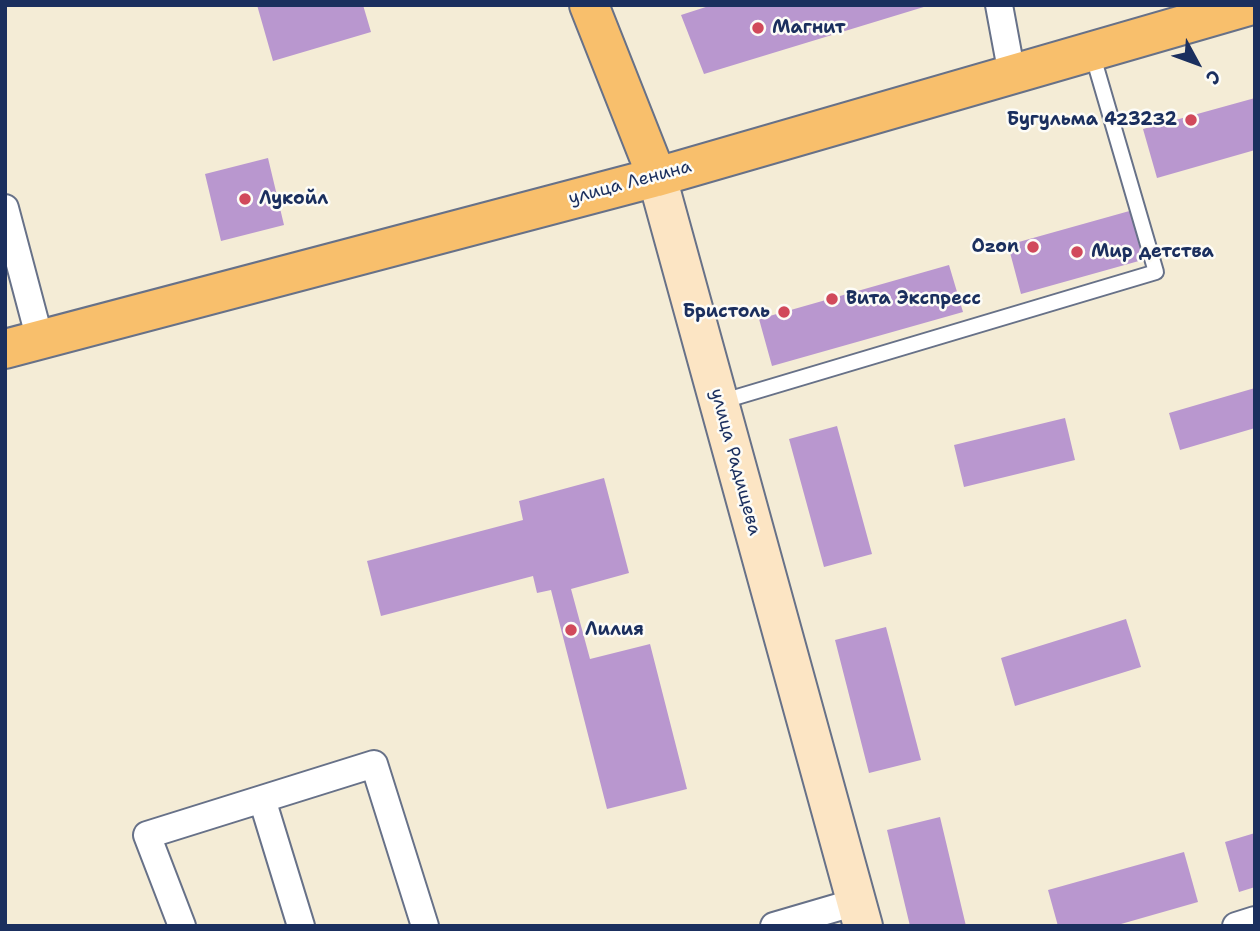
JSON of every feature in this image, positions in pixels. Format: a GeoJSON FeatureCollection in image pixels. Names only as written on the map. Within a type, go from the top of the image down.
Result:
{"type":"FeatureCollection","features":[{"type":"Feature","properties":{"kind":"main road","name":"улица Радищева"},"geometry":{"type":"LineString","coordinates":[[589,5],[657,177]]}},
{"type":"Feature","properties":{"kind":"main road","name":"улица Ленина"},"geometry":{"type":"LineString","coordinates":[[23,344],[657,177],[1252,5]]}},
{"type":"Feature","properties":{"kind":"street"},"geometry":{"type":"LineString","coordinates":[[999,5],[1012,75]]}},
{"type":"Feature","properties":{"kind":"street","name":"улица Радищева"},"geometry":{"type":"LineString","coordinates":[[657,177],[859,914]]}},
{"type":"Feature","properties":{"kind":"street"},"geometry":{"type":"LineString","coordinates":[[5,208],[23,344]]}},
{"type":"Feature","properties":{"kind":"street"},"geometry":{"type":"LineString","coordinates":[[182,926],[147,835],[374,764],[425,926]]}},
{"type":"Feature","properties":{"kind":"street"},"geometry":{"type":"LineString","coordinates":[[261,799],[301,926]]}},
{"type":"Feature","properties":{"kind":"street"},"geometry":{"type":"LineString","coordinates":[[774,926],[859,914]]}},
{"type":"Feature","properties":{"kind":"street"},"geometry":{"type":"LineString","coordinates":[[1236,926],[1255,920]]}},
{"type":"Feature","properties":{"kind":"lane"},"geometry":{"type":"LineString","coordinates":[[718,402],[1156,272],[1092,52]]}},
{"type":"Feature","properties":{"kind":"building"},"geometry":{"type":"Polygon","coordinates":[[[257,5],[363,5],[371,32],[273,61],[257,5]]]}},
{"type":"Feature","properties":{"kind":"building"},"geometry":{"type":"Polygon","coordinates":[[[712,5],[927,6],[704,74],[681,15],[712,5]]]}},
{"type":"Feature","properties":{"kind":"building"},"geometry":{"type":"Polygon","coordinates":[[[1255,98],[1255,150],[1157,178],[1143,129],[1255,98]]]}},
{"type":"Feature","properties":{"kind":"building"},"geometry":{"type":"Polygon","coordinates":[[[268,158],[284,225],[221,241],[205,174],[268,158]]]}},
{"type":"Feature","properties":{"kind":"building"},"geometry":{"type":"Polygon","coordinates":[[[1133,210],[1146,259],[1021,294],[1008,245],[1133,210]]]}},
{"type":"Feature","properties":{"kind":"building"},"geometry":{"type":"Polygon","coordinates":[[[949,265],[963,312],[772,366],[759,319],[949,265]]]}},
{"type":"Feature","properties":{"kind":"building"},"geometry":{"type":"Polygon","coordinates":[[[1255,388],[1255,428],[1180,450],[1169,413],[1255,388]]]}},
{"type":"Feature","properties":{"kind":"building"},"geometry":{"type":"Polygon","coordinates":[[[1065,418],[1075,460],[964,487],[954,445],[1065,418]]]}},
{"type":"Feature","properties":{"kind":"building"},"geometry":{"type":"Polygon","coordinates":[[[837,426],[872,554],[824,567],[789,439],[837,426]]]}},
{"type":"Feature","properties":{"kind":"building","name":"Лилия"},"geometry":{"type":"Polygon","coordinates":[[[604,478],[629,573],[571,589],[590,659],[650,644],[687,789],[607,809],[551,590],[537,593],[533,576],[381,616],[367,561],[523,520],[519,501],[604,478]]]}},
{"type":"Feature","properties":{"kind":"building"},"geometry":{"type":"Polygon","coordinates":[[[1126,619],[1141,667],[1015,706],[1001,658],[1126,619]]]}},
{"type":"Feature","properties":{"kind":"building"},"geometry":{"type":"Polygon","coordinates":[[[886,627],[921,760],[869,773],[835,640],[886,627]]]}},
{"type":"Feature","properties":{"kind":"building"},"geometry":{"type":"Polygon","coordinates":[[[940,817],[966,926],[910,926],[887,830],[940,817]]]}},
{"type":"Feature","properties":{"kind":"building"},"geometry":{"type":"Polygon","coordinates":[[[1255,833],[1255,887],[1239,892],[1225,842],[1255,833]]]}},
{"type":"Feature","properties":{"kind":"building"},"geometry":{"type":"Polygon","coordinates":[[[1184,852],[1198,902],[1114,926],[1058,926],[1048,890],[1184,852]]]}},
{"type":"Feature","properties":{"kind":"place","name":"Магнит"},"geometry":{"type":"Point","coordinates":[758,28]}},
{"type":"Feature","properties":{"kind":"place","name":"Бугульма 423232"},"geometry":{"type":"Point","coordinates":[1191,120]}},
{"type":"Feature","properties":{"kind":"place","name":"Лукойл"},"geometry":{"type":"Point","coordinates":[245,199]}},
{"type":"Feature","properties":{"kind":"place","name":"Ozon"},"geometry":{"type":"Point","coordinates":[1033,247]}},
{"type":"Feature","properties":{"kind":"place","name":"Мир детства"},"geometry":{"type":"Point","coordinates":[1077,252]}},
{"type":"Feature","properties":{"kind":"place","name":"Вита Экспресс"},"geometry":{"type":"Point","coordinates":[832,299]}},
{"type":"Feature","properties":{"kind":"place","name":"Бристоль"},"geometry":{"type":"Point","coordinates":[784,312]}},
{"type":"Feature","properties":{"kind":"place","name":"Лилия"},"geometry":{"type":"Point","coordinates":[571,630]}}]}
